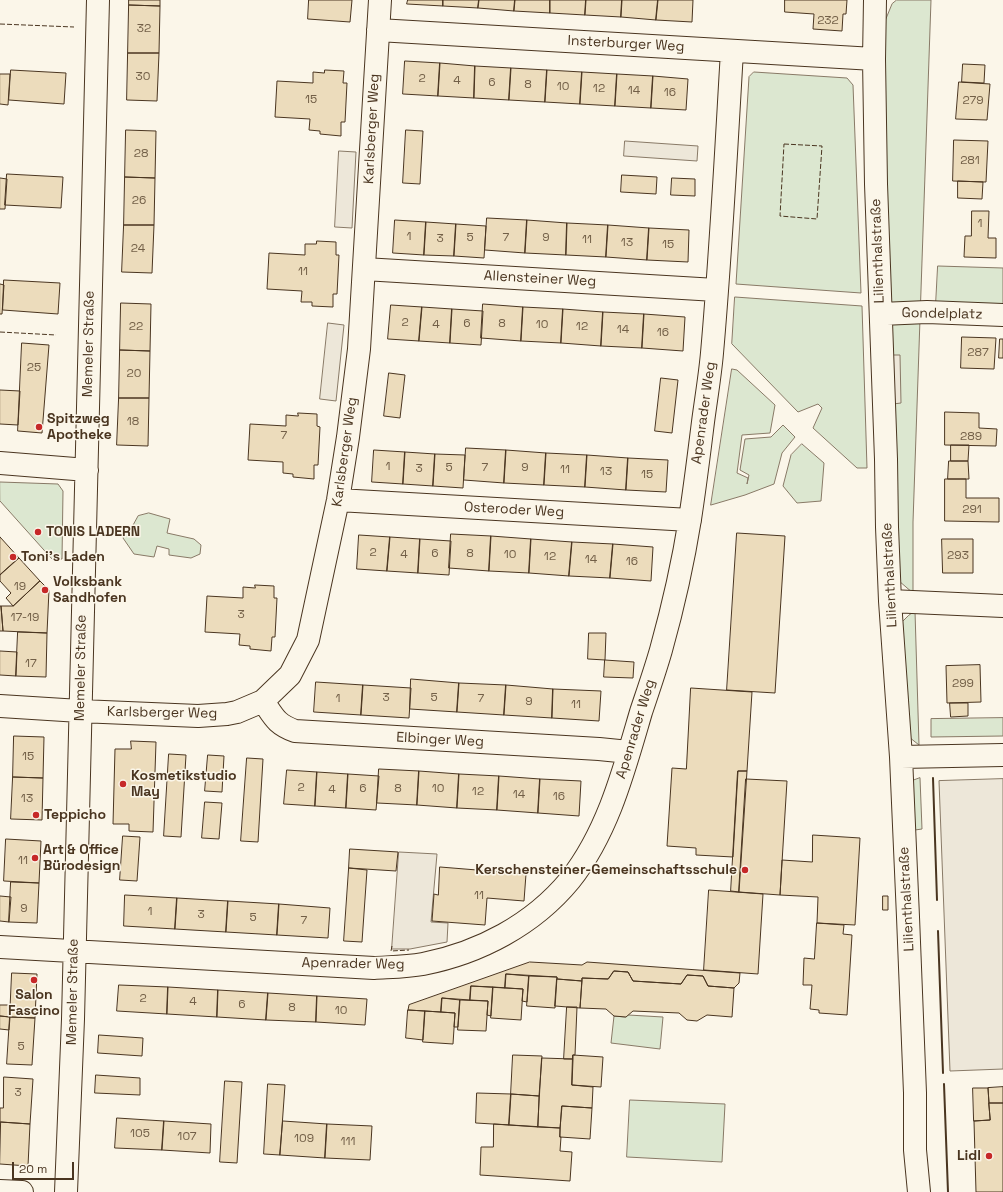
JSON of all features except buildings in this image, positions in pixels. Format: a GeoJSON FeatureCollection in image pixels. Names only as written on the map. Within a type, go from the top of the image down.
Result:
{"type":"FeatureCollection","features":[{"type":"Feature","properties":{"kind":"street","name":"Memeler Straße"},"geometry":{"type":"LineString","coordinates":[[66,1192],[69,1145],[98,0]]}},
{"type":"Feature","properties":{"kind":"street","name":"Karlsberger Weg"},"geometry":{"type":"LineString","coordinates":[[0,706],[198,716],[227,714],[238,712],[263,701],[290,675],[308,640],[338,500],[348,437],[358,359],[380,0]]}},
{"type":"Feature","properties":{"kind":"street","name":"Lilienthalstraße"},"geometry":{"type":"LineString","coordinates":[[875,0],[874,59],[876,184],[887,527],[890,601],[901,758],[912,1008],[915,1093],[915,1150],[919,1192]]}},
{"type":"Feature","properties":{"kind":"street","name":"Insterburger Weg"},"geometry":{"type":"LineString","coordinates":[[378,30],[874,59]]}},
{"type":"Feature","properties":{"kind":"street","name":"Apenrader Weg"},"geometry":{"type":"LineString","coordinates":[[0,947],[374,968],[400,967],[423,964],[466,952],[510,932],[532,917],[570,880],[585,858],[611,808],[661,650],[675,593],[690,520],[710,369],[732,51]]}},
{"type":"Feature","properties":{"kind":"street","name":"Allensteiner Weg"},"geometry":{"type":"LineString","coordinates":[[364,269],[716,290]]}},
{"type":"Feature","properties":{"kind":"street","name":"Gondelplatz"},"geometry":{"type":"LineString","coordinates":[[881,314],[927,312],[1003,315]]}},
{"type":"Feature","properties":{"kind":"street"},"geometry":{"type":"LineString","coordinates":[[0,464],[86,470]]}},
{"type":"Feature","properties":{"kind":"street","name":"Osteroder Weg"},"geometry":{"type":"LineString","coordinates":[[338,500],[690,520]]}},
{"type":"Feature","properties":{"kind":"street"},"geometry":{"type":"LineString","coordinates":[[890,601],[1003,606]]}},
{"type":"Feature","properties":{"kind":"street","name":"Elbinger Weg"},"geometry":{"type":"LineString","coordinates":[[263,701],[278,722],[285,727],[296,731],[629,752]]}},
{"type":"Feature","properties":{"kind":"street"},"geometry":{"type":"LineString","coordinates":[[901,758],[1003,755]]}},
{"type":"Feature","properties":{"kind":"street","name":"Lilienthalstraße"},"geometry":{"type":"LineString","coordinates":[[906,1192],[915,1150]]}},
{"type":"Feature","properties":{"kind":"street"},"geometry":{"type":"LineString","coordinates":[[0,1191],[22,1192]]}},
{"type":"Feature","properties":{"kind":"green space"},"geometry":{"type":"Polygon","coordinates":[[[897,0],[931,0],[913,522],[913,593],[899,581],[884,141],[885,21],[892,4],[897,0]]]}},
{"type":"Feature","properties":{"kind":"green space"},"geometry":{"type":"Polygon","coordinates":[[[754,72],[847,78],[853,85],[861,293],[736,284],[749,77],[754,72]]]}},
{"type":"Feature","properties":{"kind":"green space"},"geometry":{"type":"Polygon","coordinates":[[[938,266],[1003,268],[1003,306],[936,304],[938,266]]]}},
{"type":"Feature","properties":{"kind":"green space"},"geometry":{"type":"Polygon","coordinates":[[[735,297],[862,306],[867,468],[857,468],[813,428],[822,408],[818,404],[798,412],[732,344],[735,297]]]}},
{"type":"Feature","properties":{"kind":"green space"},"geometry":{"type":"Polygon","coordinates":[[[732,369],[737,370],[775,405],[770,433],[742,435],[737,473],[748,478],[747,484],[749,475],[740,470],[745,439],[771,437],[783,425],[795,437],[782,453],[774,484],[745,495],[711,505],[732,369]]]}},
{"type":"Feature","properties":{"kind":"green space"},"geometry":{"type":"Polygon","coordinates":[[[802,444],[824,463],[821,501],[797,503],[783,486],[791,455],[802,444]]]}},
{"type":"Feature","properties":{"kind":"green space"},"geometry":{"type":"Polygon","coordinates":[[[0,482],[58,484],[63,491],[62,559],[52,559],[0,501],[0,482]]]}},
{"type":"Feature","properties":{"kind":"green space"},"geometry":{"type":"Polygon","coordinates":[[[149,513],[170,519],[167,533],[194,539],[201,545],[200,554],[191,558],[169,555],[169,549],[157,546],[154,557],[134,554],[123,538],[125,531],[132,527],[138,516],[149,513]]]}},
{"type":"Feature","properties":{"kind":"green space"},"geometry":{"type":"Polygon","coordinates":[[[915,611],[919,745],[909,737],[901,623],[915,611]]]}},
{"type":"Feature","properties":{"kind":"green space"},"geometry":{"type":"Polygon","coordinates":[[[1003,718],[1003,736],[931,737],[931,719],[1003,718]]]}},
{"type":"Feature","properties":{"kind":"green space"},"geometry":{"type":"Polygon","coordinates":[[[920,778],[922,829],[915,830],[912,781],[920,778]]]}},
{"type":"Feature","properties":{"kind":"green space"},"geometry":{"type":"Polygon","coordinates":[[[628,1015],[663,1017],[660,1049],[611,1043],[614,1016],[625,1017],[628,1015]]]}},
{"type":"Feature","properties":{"kind":"green space"},"geometry":{"type":"Polygon","coordinates":[[[630,1100],[725,1104],[722,1162],[627,1157],[630,1100]]]}},
{"type":"Feature","properties":{"kind":"shaded area"},"geometry":{"type":"Polygon","coordinates":[[[625,141],[698,146],[697,161],[624,156],[625,141]]]}},
{"type":"Feature","properties":{"kind":"shaded area"},"geometry":{"type":"Polygon","coordinates":[[[339,151],[356,152],[352,228],[335,227],[339,151]]]}},
{"type":"Feature","properties":{"kind":"shaded area"},"geometry":{"type":"Polygon","coordinates":[[[328,323],[344,325],[336,401],[320,399],[328,323]]]}},
{"type":"Feature","properties":{"kind":"shaded area"},"geometry":{"type":"Polygon","coordinates":[[[892,355],[900,355],[901,403],[893,404],[892,355]]]}},
{"type":"Feature","properties":{"kind":"shaded area"},"geometry":{"type":"Polygon","coordinates":[[[1003,779],[1003,1069],[950,1071],[939,781],[1003,779]]]}},
{"type":"Feature","properties":{"kind":"shaded area"},"geometry":{"type":"Polygon","coordinates":[[[399,852],[437,854],[431,922],[448,923],[447,942],[410,949],[392,949],[399,852]]]}},
{"type":"Feature","properties":{"kind":"fence"},"geometry":{"type":"LineString","coordinates":[[0,24],[74,27]]}},
{"type":"Feature","properties":{"kind":"fence"},"geometry":{"type":"LineString","coordinates":[[784,144],[822,146],[817,219],[780,216],[784,144]]}},
{"type":"Feature","properties":{"kind":"fence"},"geometry":{"type":"LineString","coordinates":[[0,332],[56,335]]}},
{"type":"Feature","properties":{"kind":"fence"},"geometry":{"type":"LineString","coordinates":[[392,946],[391,951],[409,950]]}},
{"type":"Feature","properties":{"kind":"wall"},"geometry":{"type":"LineString","coordinates":[[933,778],[937,900]]}},
{"type":"Feature","properties":{"kind":"wall"},"geometry":{"type":"LineString","coordinates":[[938,931],[943,1073]]}},
{"type":"Feature","properties":{"kind":"wall"},"geometry":{"type":"LineString","coordinates":[[944,1084],[948,1192]]}},
{"type":"Feature","properties":{"kind":"place","name":"Spitzweg Apotheke"},"geometry":{"type":"Point","coordinates":[39,427]}},
{"type":"Feature","properties":{"kind":"place","name":"TONIS LADERN"},"geometry":{"type":"Point","coordinates":[38,532]}},
{"type":"Feature","properties":{"kind":"place","name":"Toni's Laden"},"geometry":{"type":"Point","coordinates":[13,557]}},
{"type":"Feature","properties":{"kind":"place","name":"Volksbank Sandhofen"},"geometry":{"type":"Point","coordinates":[45,590]}},
{"type":"Feature","properties":{"kind":"place","name":"Kosmetikstudio May"},"geometry":{"type":"Point","coordinates":[123,784]}},
{"type":"Feature","properties":{"kind":"place","name":"Teppicho"},"geometry":{"type":"Point","coordinates":[36,815]}},
{"type":"Feature","properties":{"kind":"place","name":"Art & Office Bürodesign"},"geometry":{"type":"Point","coordinates":[35,858]}},
{"type":"Feature","properties":{"kind":"place","name":"Kerschensteiner-Gemeinschaftsschule"},"geometry":{"type":"Point","coordinates":[745,870]}},
{"type":"Feature","properties":{"kind":"place","name":"Salon Fascino"},"geometry":{"type":"Point","coordinates":[34,980]}},
{"type":"Feature","properties":{"kind":"place","name":"Lidl"},"geometry":{"type":"Point","coordinates":[989,1156]}}]}
